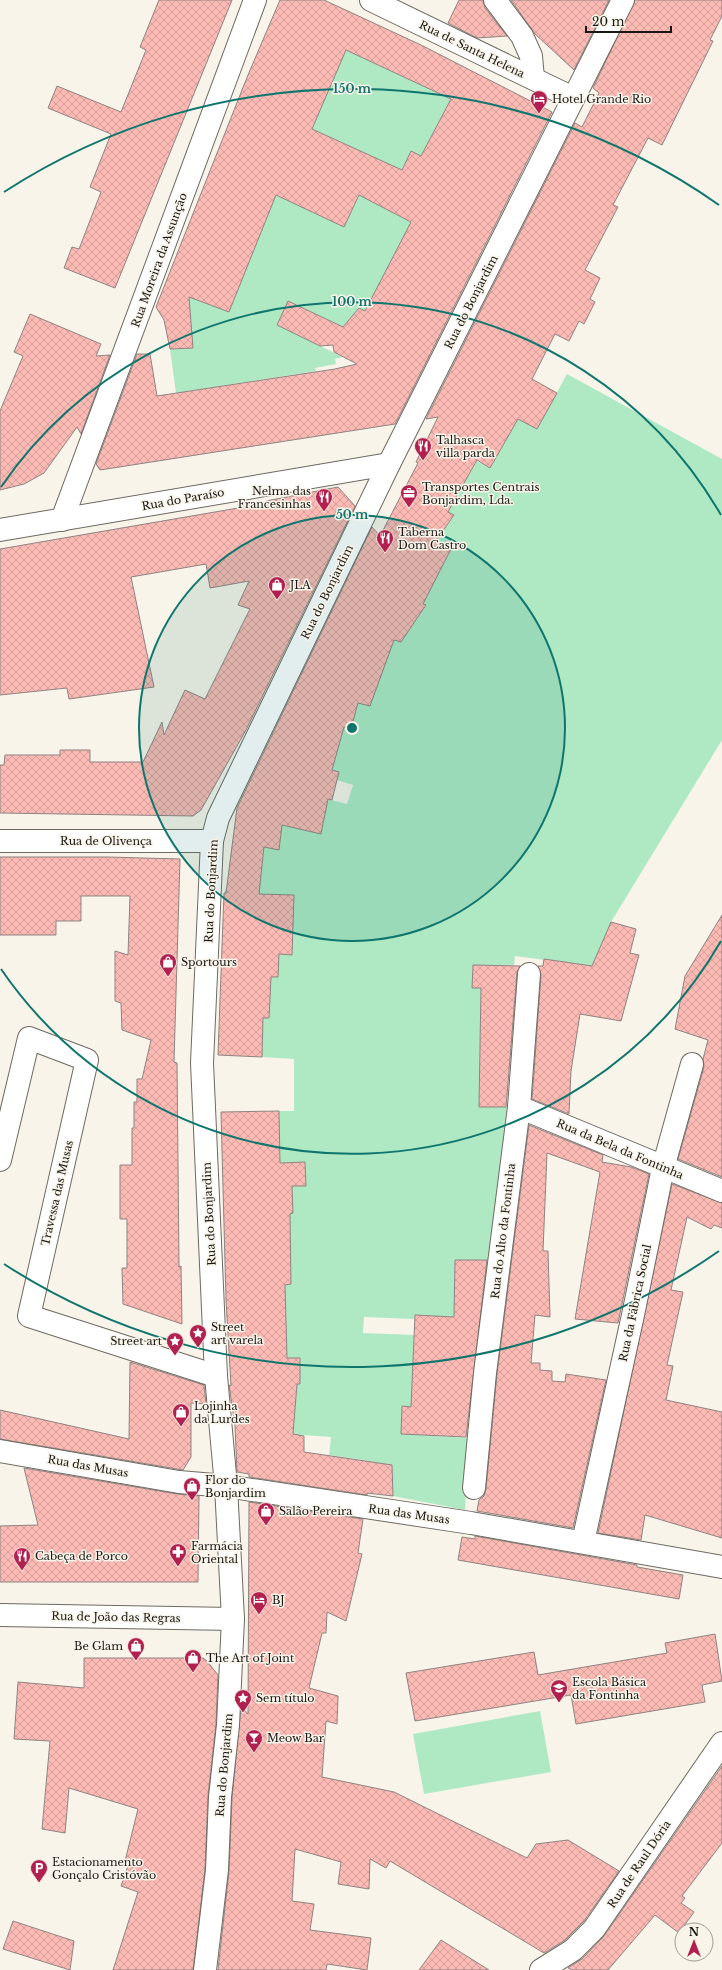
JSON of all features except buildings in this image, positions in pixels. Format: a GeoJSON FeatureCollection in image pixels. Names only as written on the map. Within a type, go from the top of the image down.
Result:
{"type":"FeatureCollection","features":[{"type":"Feature","properties":{"kind":"street","name":"Rua Moreira da Assunção"},"geometry":{"type":"LineString","coordinates":[[62,520],[255,0]]}},
{"type":"Feature","properties":{"kind":"street","name":"Rua de Santa Helena"},"geometry":{"type":"LineString","coordinates":[[371,0],[573,98]]}},
{"type":"Feature","properties":{"kind":"street"},"geometry":{"type":"LineString","coordinates":[[495,0],[522,36],[531,56],[533,78]]}},
{"type":"Feature","properties":{"kind":"street","name":"Rua do Bonjardim"},"geometry":{"type":"LineString","coordinates":[[205,1970],[217,1870],[220,1797],[228,1725],[233,1619],[226,1486],[216,1376],[202,1064],[212,841],[218,818],[389,464],[623,0]]}},
{"type":"Feature","properties":{"kind":"street","name":"Rua do Paraíso"},"geometry":{"type":"LineString","coordinates":[[0,530],[389,464]]}},
{"type":"Feature","properties":{"kind":"street","name":"Rua de Olivença"},"geometry":{"type":"LineString","coordinates":[[0,841],[212,841]]}},
{"type":"Feature","properties":{"kind":"street","name":"Rua do Alto da Fontinha"},"geometry":{"type":"LineString","coordinates":[[474,1488],[485,1373],[519,1106],[529,974]]}},
{"type":"Feature","properties":{"kind":"street","name":"Travessa das Musas"},"geometry":{"type":"LineString","coordinates":[[0,1160],[29,1038],[87,1060],[29,1316],[216,1376]]}},
{"type":"Feature","properties":{"kind":"street","name":"Rua da Fábrica Social"},"geometry":{"type":"LineString","coordinates":[[583,1542],[633,1315],[663,1168],[692,1064]]}},
{"type":"Feature","properties":{"kind":"street","name":"Rua da Bela da Fontinha"},"geometry":{"type":"LineString","coordinates":[[519,1106],[663,1168],[722,1191]]}},
{"type":"Feature","properties":{"kind":"street","name":"Rua das Musas"},"geometry":{"type":"LineString","coordinates":[[0,1450],[179,1482],[226,1486],[471,1523],[722,1567]]}},
{"type":"Feature","properties":{"kind":"street","name":"Rua de João das Regras"},"geometry":{"type":"LineString","coordinates":[[0,1615],[233,1619]]}},
{"type":"Feature","properties":{"kind":"street","name":"Rua de Raul Dória"},"geometry":{"type":"LineString","coordinates":[[541,1970],[573,1950],[594,1930],[722,1743]]}},
{"type":"Feature","properties":{"kind":"green space"},"geometry":{"type":"Polygon","coordinates":[[[273,16],[451,99],[421,156],[411,151],[383,207],[452,243],[365,311],[358,308],[347,329],[289,301],[277,325],[343,357],[335,359],[336,364],[315,368],[316,371],[176,393],[170,349],[192,348],[189,297],[229,312],[276,195],[344,227],[377,159],[239,97],[244,84],[318,115],[318,49],[268,28],[273,16]]]}},
{"type":"Feature","properties":{"kind":"green space"},"geometry":{"type":"Polygon","coordinates":[[[567,374],[722,459],[722,740],[611,922],[592,966],[515,956],[514,965],[473,965],[472,988],[481,988],[479,1106],[509,1107],[488,1260],[455,1260],[454,1314],[480,1314],[480,1319],[415,1315],[414,1319],[364,1317],[363,1333],[414,1335],[411,1407],[402,1406],[401,1434],[469,1438],[465,1510],[393,1496],[392,1468],[369,1461],[329,1455],[331,1437],[289,1434],[295,1410],[297,1384],[300,1384],[300,1358],[275,1358],[265,1285],[291,1284],[290,1221],[251,1214],[292,1213],[292,1191],[223,1192],[223,1187],[306,1186],[305,1162],[280,1163],[279,1111],[294,1111],[294,1059],[262,1057],[263,1018],[269,1018],[271,977],[279,954],[292,954],[294,896],[224,893],[227,886],[254,889],[261,876],[264,853],[231,849],[233,842],[279,849],[282,825],[321,834],[325,814],[316,811],[320,797],[347,804],[353,785],[337,780],[339,772],[332,770],[344,727],[351,729],[358,703],[370,706],[386,637],[401,642],[426,606],[423,604],[451,549],[436,541],[454,516],[445,510],[459,485],[463,486],[477,461],[490,468],[517,418],[537,429],[567,374]]]}},
{"type":"Feature","properties":{"kind":"green space"},"geometry":{"type":"Polygon","coordinates":[[[540,1711],[551,1772],[424,1794],[413,1734],[540,1711]]]}},
{"type":"Feature","properties":{"kind":"place","name":"Hotel Grande Rio"},"geometry":{"type":"Point","coordinates":[539,114]}},
{"type":"Feature","properties":{"kind":"place","name":"Talhasca villa parda"},"geometry":{"type":"Point","coordinates":[423,461]}},
{"type":"Feature","properties":{"kind":"place","name":"Transportes Centrais Bonjardim, Lda."},"geometry":{"type":"Point","coordinates":[409,508]}},
{"type":"Feature","properties":{"kind":"place","name":"Nelma das Francesinhas"},"geometry":{"type":"Point","coordinates":[324,512]}},
{"type":"Feature","properties":{"kind":"place","name":"Taberna Dom Castro"},"geometry":{"type":"Point","coordinates":[385,553]}},
{"type":"Feature","properties":{"kind":"place","name":"JLA"},"geometry":{"type":"Point","coordinates":[277,600]}},
{"type":"Feature","properties":{"kind":"place","name":"Sportours"},"geometry":{"type":"Point","coordinates":[168,977]}},
{"type":"Feature","properties":{"kind":"place","name":"Street art varela"},"geometry":{"type":"Point","coordinates":[198,1348]}},
{"type":"Feature","properties":{"kind":"place","name":"Street art"},"geometry":{"type":"Point","coordinates":[175,1356]}},
{"type":"Feature","properties":{"kind":"place","name":"Lojinha da Lurdes"},"geometry":{"type":"Point","coordinates":[181,1427]}},
{"type":"Feature","properties":{"kind":"place","name":"Flor do Bonjardim"},"geometry":{"type":"Point","coordinates":[192,1501]}},
{"type":"Feature","properties":{"kind":"place","name":"Salão Pereira"},"geometry":{"type":"Point","coordinates":[266,1526]}},
{"type":"Feature","properties":{"kind":"place","name":"Farmácia Oriental"},"geometry":{"type":"Point","coordinates":[178,1567]}},
{"type":"Feature","properties":{"kind":"place","name":"Cabeça de Porco"},"geometry":{"type":"Point","coordinates":[22,1571]}},
{"type":"Feature","properties":{"kind":"place","name":"BJ"},"geometry":{"type":"Point","coordinates":[259,1615]}},
{"type":"Feature","properties":{"kind":"place","name":"Be Glam"},"geometry":{"type":"Point","coordinates":[136,1661]}},
{"type":"Feature","properties":{"kind":"place","name":"The Art of Joint"},"geometry":{"type":"Point","coordinates":[193,1673]}},
{"type":"Feature","properties":{"kind":"place","name":"Escola Básica da Fontinha"},"geometry":{"type":"Point","coordinates":[559,1703]}},
{"type":"Feature","properties":{"kind":"place","name":"Sem título"},"geometry":{"type":"Point","coordinates":[243,1713]}},
{"type":"Feature","properties":{"kind":"place","name":"Meow Bar"},"geometry":{"type":"Point","coordinates":[254,1753]}},
{"type":"Feature","properties":{"kind":"place","name":"Estacionamento Gonçalo Cristóvão"},"geometry":{"type":"Point","coordinates":[39,1883]}}]}
